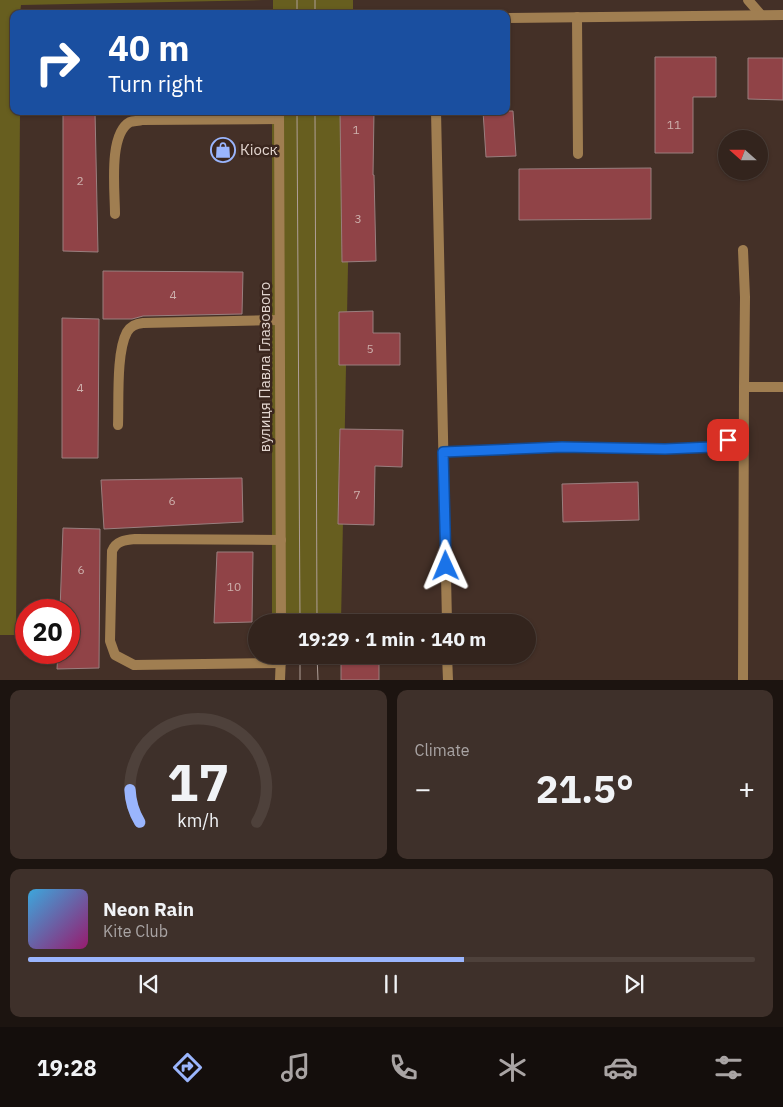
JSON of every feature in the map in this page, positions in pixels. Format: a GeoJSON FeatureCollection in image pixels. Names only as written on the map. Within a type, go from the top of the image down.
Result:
{"type":"FeatureCollection","features":[{"type":"Feature","properties":{"kind":"street"},"geometry":{"type":"LineString","coordinates":[[748,0],[761,15]]}},
{"type":"Feature","properties":{"kind":"street"},"geometry":{"type":"LineString","coordinates":[[510,18],[783,15]]}},
{"type":"Feature","properties":{"kind":"street"},"geometry":{"type":"LineString","coordinates":[[577,17],[578,154]]}},
{"type":"Feature","properties":{"kind":"street"},"geometry":{"type":"LineString","coordinates":[[115,214],[116,142],[121,131],[130,122],[279,115]]}},
{"type":"Feature","properties":{"kind":"street","name":"вулиця Павла Глазового"},"geometry":{"type":"LineString","coordinates":[[279,115],[281,614]]}},
{"type":"Feature","properties":{"kind":"street"},"geometry":{"type":"LineString","coordinates":[[436,115],[447,614]]}},
{"type":"Feature","properties":{"kind":"street"},"geometry":{"type":"LineString","coordinates":[[743,250],[745,297],[743,680]]}},
{"type":"Feature","properties":{"kind":"street"},"geometry":{"type":"LineString","coordinates":[[118,425],[122,347],[127,332],[134,325],[143,323],[280,320]]}},
{"type":"Feature","properties":{"kind":"street"},"geometry":{"type":"LineString","coordinates":[[744,387],[783,387]]}},
{"type":"Feature","properties":{"kind":"street"},"geometry":{"type":"LineString","coordinates":[[443,452],[562,447],[665,449],[712,447],[744,432]]}},
{"type":"Feature","properties":{"kind":"street"},"geometry":{"type":"LineString","coordinates":[[248,660],[134,665],[115,655],[110,640],[113,547],[119,543],[135,539],[281,540]]}},
{"type":"Feature","properties":{"kind":"street"},"geometry":{"type":"LineString","coordinates":[[280,680],[281,664]]}},
{"type":"Feature","properties":{"kind":"street"},"geometry":{"type":"LineString","coordinates":[[448,664],[448,680]]}},
{"type":"Feature","properties":{"kind":"shaded area"},"geometry":{"type":"Polygon","coordinates":[[[0,0],[263,0],[21,5],[20,10],[10,10],[10,115],[20,115],[15,635],[0,635],[0,0]]]}},
{"type":"Feature","properties":{"kind":"shaded area"},"geometry":{"type":"Polygon","coordinates":[[[273,0],[353,0],[353,10],[273,10],[273,0]]]}},
{"type":"Feature","properties":{"kind":"shaded area"},"geometry":{"type":"Polygon","coordinates":[[[272,115],[351,115],[341,614],[272,614],[272,115]]]}},
{"type":"Feature","properties":{"kind":"building"},"geometry":{"type":"Polygon","coordinates":[[[655,57],[716,57],[716,97],[693,97],[693,153],[655,153],[655,57]]]}},
{"type":"Feature","properties":{"kind":"building"},"geometry":{"type":"Polygon","coordinates":[[[748,58],[783,58],[783,100],[748,99],[748,58]]]}},
{"type":"Feature","properties":{"kind":"building"},"geometry":{"type":"Polygon","coordinates":[[[510,111],[513,111],[516,156],[486,157],[483,115],[510,115],[510,111]]]}},
{"type":"Feature","properties":{"kind":"building"},"geometry":{"type":"Polygon","coordinates":[[[63,115],[95,115],[98,252],[63,251],[63,115]]]}},
{"type":"Feature","properties":{"kind":"building"},"geometry":{"type":"Polygon","coordinates":[[[340,115],[374,115],[373,175],[376,261],[342,262],[340,115]]]}},
{"type":"Feature","properties":{"kind":"building"},"geometry":{"type":"Polygon","coordinates":[[[651,168],[651,219],[519,220],[519,169],[651,168]]]}},
{"type":"Feature","properties":{"kind":"building"},"geometry":{"type":"Polygon","coordinates":[[[103,271],[243,272],[242,314],[143,316],[132,319],[103,319],[103,271]]]}},
{"type":"Feature","properties":{"kind":"building"},"geometry":{"type":"Polygon","coordinates":[[[373,311],[373,333],[400,333],[400,365],[339,365],[339,312],[373,311]]]}},
{"type":"Feature","properties":{"kind":"building"},"geometry":{"type":"Polygon","coordinates":[[[62,318],[99,319],[98,458],[62,458],[62,318]]]}},
{"type":"Feature","properties":{"kind":"building"},"geometry":{"type":"Polygon","coordinates":[[[340,429],[403,430],[402,467],[375,466],[374,525],[338,524],[340,429]]]}},
{"type":"Feature","properties":{"kind":"building"},"geometry":{"type":"Polygon","coordinates":[[[242,478],[243,522],[104,529],[101,480],[242,478]]]}},
{"type":"Feature","properties":{"kind":"building"},"geometry":{"type":"Polygon","coordinates":[[[638,482],[639,520],[563,522],[562,484],[638,482]]]}},
{"type":"Feature","properties":{"kind":"building"},"geometry":{"type":"Polygon","coordinates":[[[63,528],[100,529],[99,668],[57,669],[57,664],[80,664],[80,599],[60,599],[63,528]]]}},
{"type":"Feature","properties":{"kind":"building"},"geometry":{"type":"Polygon","coordinates":[[[217,552],[253,552],[252,614],[248,614],[248,622],[214,623],[217,552]]]}},
{"type":"Feature","properties":{"kind":"building"},"geometry":{"type":"Polygon","coordinates":[[[341,664],[379,664],[379,680],[341,680],[341,664]]]}},
{"type":"Feature","properties":{"kind":"tram line"},"geometry":{"type":"LineString","coordinates":[[297,0],[297,10]]}},
{"type":"Feature","properties":{"kind":"tram line"},"geometry":{"type":"LineString","coordinates":[[315,0],[315,10]]}},
{"type":"Feature","properties":{"kind":"tram line"},"geometry":{"type":"LineString","coordinates":[[297,115],[300,614]]}},
{"type":"Feature","properties":{"kind":"tram line"},"geometry":{"type":"LineString","coordinates":[[315,115],[317,614]]}},
{"type":"Feature","properties":{"kind":"tram line"},"geometry":{"type":"LineString","coordinates":[[300,664],[300,680]]}},
{"type":"Feature","properties":{"kind":"tram line"},"geometry":{"type":"LineString","coordinates":[[317,664],[318,680]]}},
{"type":"Feature","properties":{"kind":"place","name":"Кіоск"},"geometry":{"type":"Point","coordinates":[223,150]}},
{"type":"Feature","properties":{"kind":"route"},"geometry":{"type":"LineString","coordinates":[[446,566],[443,452],[562,447],[665,449],[712,447],[728,440]]}}]}
